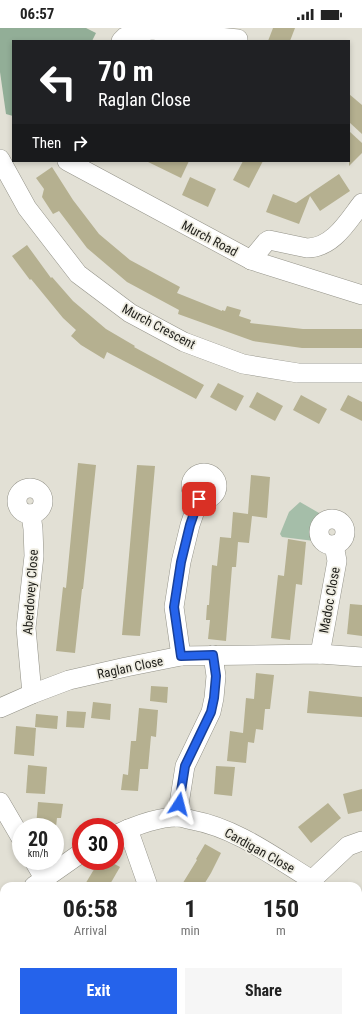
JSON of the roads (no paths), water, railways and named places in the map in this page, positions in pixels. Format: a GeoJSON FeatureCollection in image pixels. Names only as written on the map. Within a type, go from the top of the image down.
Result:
{"type":"FeatureCollection","features":[{"type":"Feature","properties":{"kind":"street"},"geometry":{"type":"LineString","coordinates":[[122,40],[125,37],[137,32],[152,30],[238,40]]}},
{"type":"Feature","properties":{"kind":"street"},"geometry":{"type":"LineString","coordinates":[[0,155],[12,152]]}},
{"type":"Feature","properties":{"kind":"street","name":"Murch Crescent"},"geometry":{"type":"LineString","coordinates":[[0,158],[27,208],[78,274],[130,313],[184,342],[243,364],[298,373],[362,374]]}},
{"type":"Feature","properties":{"kind":"street","name":"Murch Road"},"geometry":{"type":"LineString","coordinates":[[69,162],[251,260],[362,295]]}},
{"type":"Feature","properties":{"kind":"street"},"geometry":{"type":"LineString","coordinates":[[251,260],[269,240],[307,248],[314,248],[322,245],[336,236],[362,203]]}},
{"type":"Feature","properties":{"kind":"street"},"geometry":{"type":"LineString","coordinates":[[181,656],[174,607],[181,562],[190,525],[199,499]]}},
{"type":"Feature","properties":{"kind":"street","name":"Aberdovey Close"},"geometry":{"type":"LineString","coordinates":[[32,514],[34,556],[26,628],[32,694]]}},
{"type":"Feature","properties":{"kind":"street","name":"Madoc Close"},"geometry":{"type":"LineString","coordinates":[[320,654],[336,561],[334,545]]}},
{"type":"Feature","properties":{"kind":"street","name":"Raglan Close"},"geometry":{"type":"LineString","coordinates":[[0,708],[69,680],[181,656],[320,654],[362,657]]}},
{"type":"Feature","properties":{"kind":"street"},"geometry":{"type":"LineString","coordinates":[[177,817],[185,766],[211,712],[216,676],[213,655]]}},
{"type":"Feature","properties":{"kind":"street"},"geometry":{"type":"LineString","coordinates":[[0,802],[12,823]]}},
{"type":"Feature","properties":{"kind":"street","name":"Cardigan Close"},"geometry":{"type":"LineString","coordinates":[[124,831],[151,821],[177,817],[206,822],[233,833],[256,845],[309,882]]}},
{"type":"Feature","properties":{"kind":"street"},"geometry":{"type":"LineString","coordinates":[[124,836],[146,882]]}},
{"type":"Feature","properties":{"kind":"street"},"geometry":{"type":"LineString","coordinates":[[311,882],[348,846],[362,841]]}},
{"type":"Feature","properties":{"kind":"street"},"geometry":{"type":"LineString","coordinates":[[36,870],[39,882],[72,859]]}}]}
